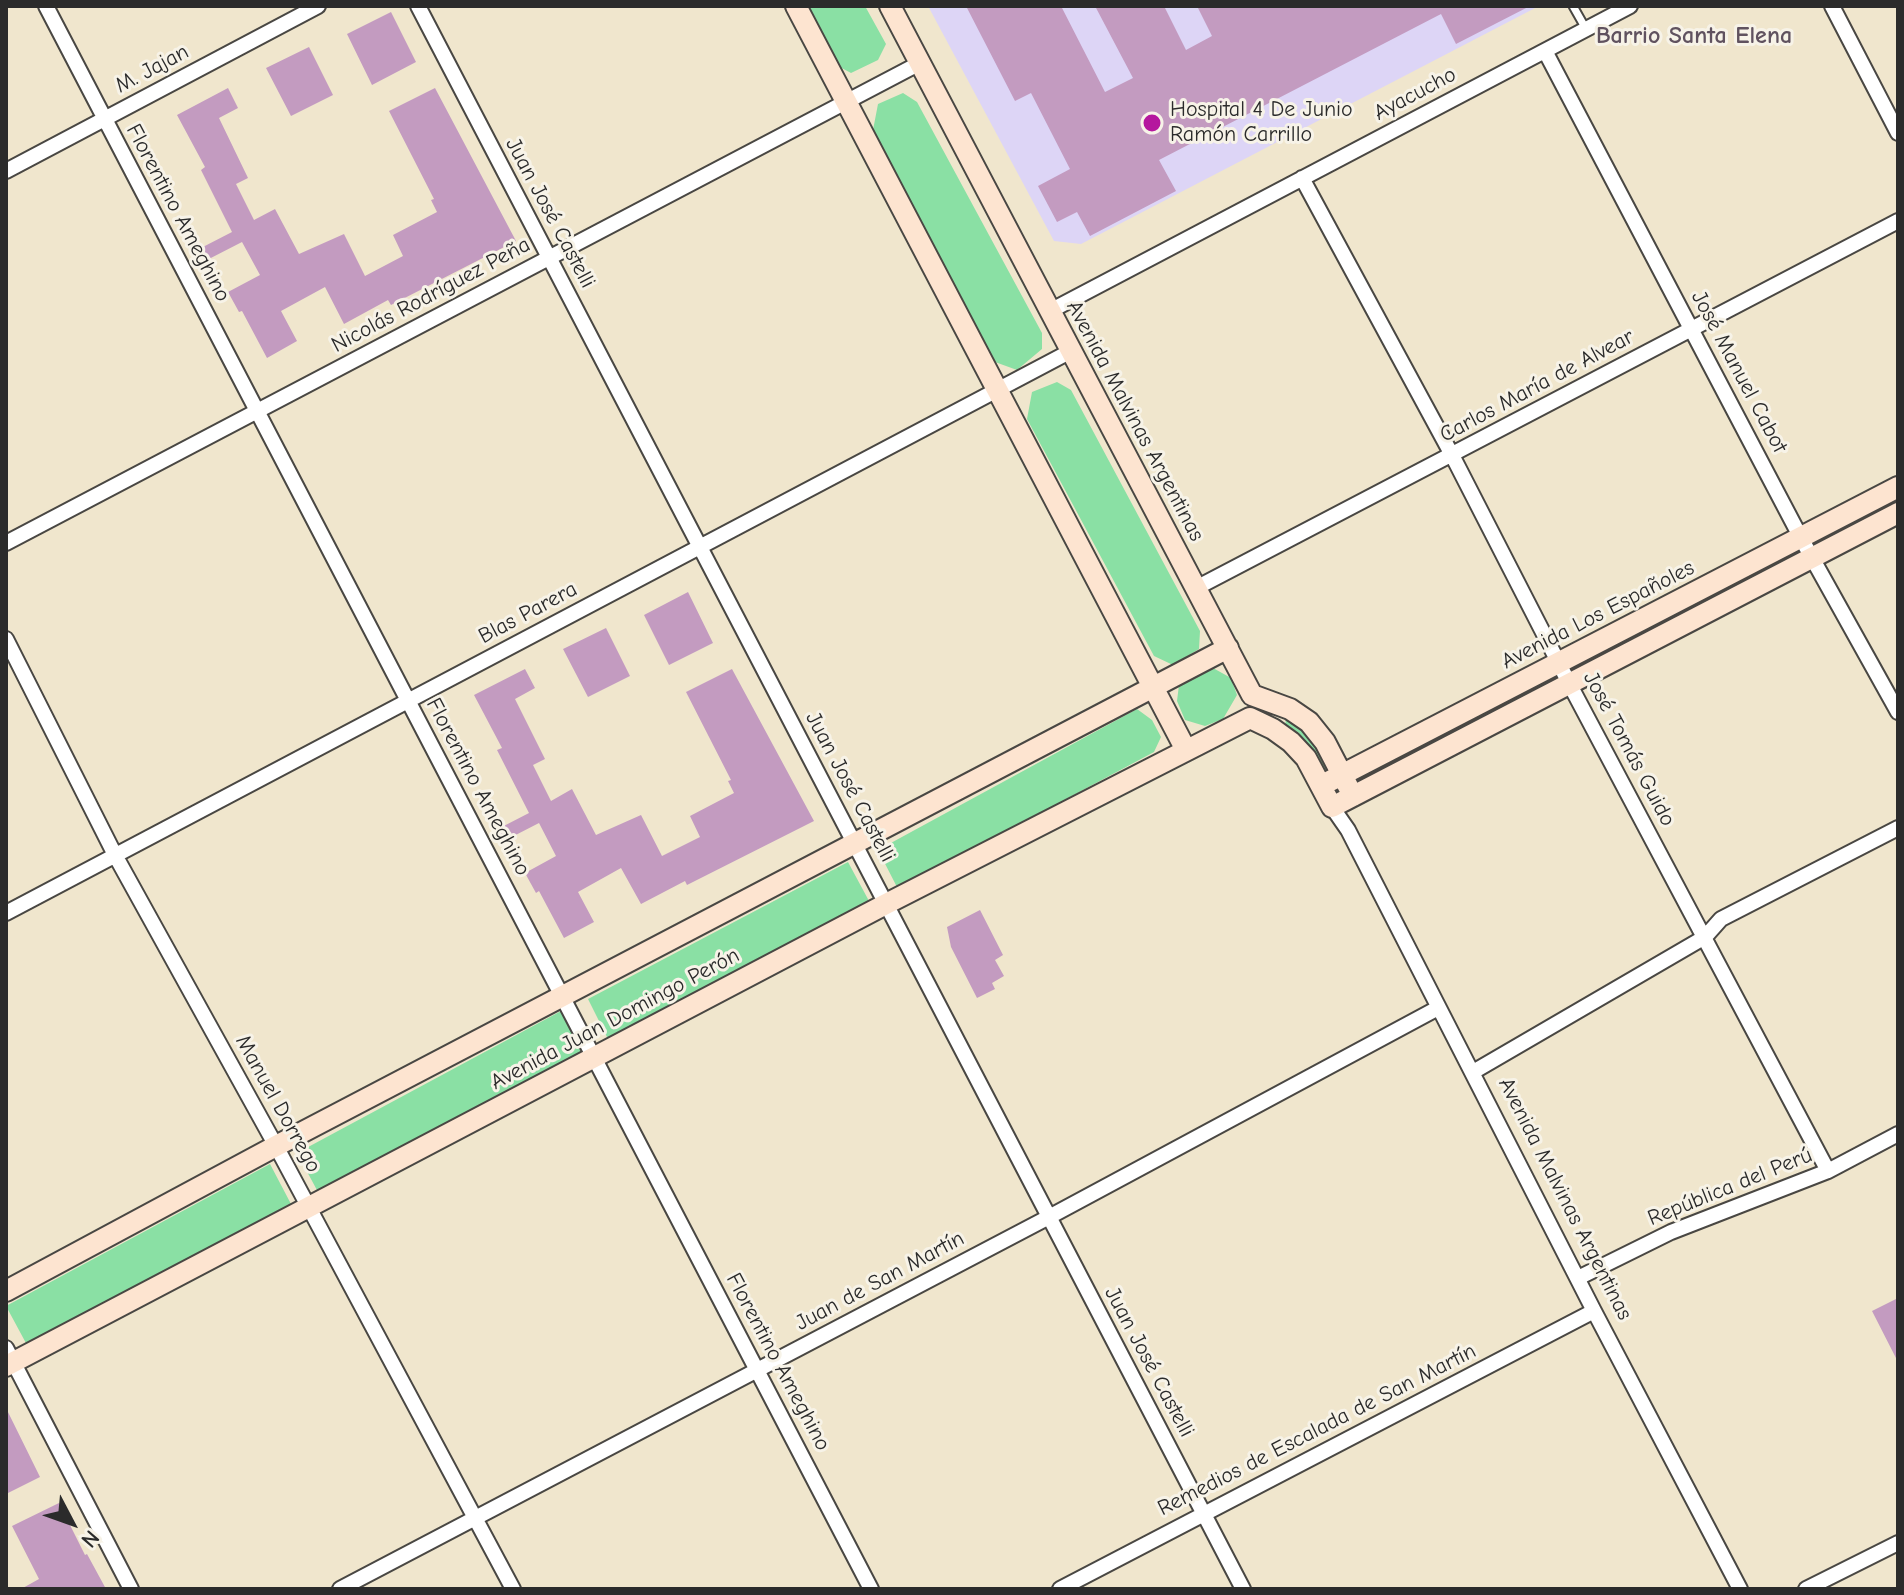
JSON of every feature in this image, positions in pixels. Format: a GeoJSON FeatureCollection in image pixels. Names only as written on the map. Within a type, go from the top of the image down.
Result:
{"type":"FeatureCollection","features":[{"type":"Feature","properties":{"kind":"main road"},"geometry":{"type":"LineString","coordinates":[[796,6],[1186,750]]}},
{"type":"Feature","properties":{"kind":"main road","name":"Avenida Malvinas Argentinas"},"geometry":{"type":"LineString","coordinates":[[890,6],[1252,695],[1290,709],[1309,722],[1325,742],[1353,796]]}},
{"type":"Feature","properties":{"kind":"main road","name":"Avenida Los Españoles"},"geometry":{"type":"LineString","coordinates":[[1320,786],[1898,487]]}},
{"type":"Feature","properties":{"kind":"main road"},"geometry":{"type":"LineString","coordinates":[[1332,807],[1898,513]]}},
{"type":"Feature","properties":{"kind":"main road","name":"Avenida Juan Domingo Perón"},"geometry":{"type":"LineString","coordinates":[[6,1291],[276,1146],[1228,648]]}},
{"type":"Feature","properties":{"kind":"main road","name":"Avenida Malvinas Argentinas"},"geometry":{"type":"LineString","coordinates":[[1250,718],[1273,729],[1306,758],[1332,807]]}},
{"type":"Feature","properties":{"kind":"main road","name":"Avenida Juan Domingo Perón"},"geometry":{"type":"LineString","coordinates":[[8,1359],[1250,718]]}},
{"type":"Feature","properties":{"kind":"street","name":"Florentino Ameghino"},"geometry":{"type":"LineString","coordinates":[[46,6],[871,1589]]}},
{"type":"Feature","properties":{"kind":"street","name":"M. Jajan"},"geometry":{"type":"LineString","coordinates":[[6,171],[318,6]]}},
{"type":"Feature","properties":{"kind":"street","name":"Juan José Castelli"},"geometry":{"type":"LineString","coordinates":[[418,6],[1243,1589]]}},
{"type":"Feature","properties":{"kind":"street","name":"Ayacucho"},"geometry":{"type":"LineString","coordinates":[[1050,311],[1630,6]]}},
{"type":"Feature","properties":{"kind":"street"},"geometry":{"type":"LineString","coordinates":[[1832,6],[1898,133]]}},
{"type":"Feature","properties":{"kind":"street","name":"José Manuel Cabot"},"geometry":{"type":"LineString","coordinates":[[1545,51],[1801,538],[1898,712]]}},
{"type":"Feature","properties":{"kind":"street","name":"Nicolás Rodríguez Peña"},"geometry":{"type":"LineString","coordinates":[[6,543],[920,63]]}},
{"type":"Feature","properties":{"kind":"street","name":"José Tomás Guido"},"geometry":{"type":"LineString","coordinates":[[1302,178],[1452,455],[1570,685],[1828,1171]]}},
{"type":"Feature","properties":{"kind":"street","name":"Carlos María de Alvear"},"geometry":{"type":"LineString","coordinates":[[1196,588],[1898,221]]}},
{"type":"Feature","properties":{"kind":"street","name":"Blas Parera"},"geometry":{"type":"LineString","coordinates":[[6,913],[1071,351]]}},
{"type":"Feature","properties":{"kind":"street","name":"Manuel Dorrego"},"geometry":{"type":"LineString","coordinates":[[6,639],[115,855],[276,1146],[513,1589]]}},
{"type":"Feature","properties":{"kind":"street"},"geometry":{"type":"LineString","coordinates":[[1348,830],[1353,796]]}},
{"type":"Feature","properties":{"kind":"street","name":"Avenida Malvinas Argentinas"},"geometry":{"type":"LineString","coordinates":[[1332,807],[1348,830],[1740,1589]]}},
{"type":"Feature","properties":{"kind":"street"},"geometry":{"type":"LineString","coordinates":[[1473,1072],[1705,937],[1721,919],[1898,828]]}},
{"type":"Feature","properties":{"kind":"street","name":"Juan de San Martín"},"geometry":{"type":"LineString","coordinates":[[340,1589],[1049,1217],[1438,1008]]}},
{"type":"Feature","properties":{"kind":"street","name":"República del Perú"},"geometry":{"type":"LineString","coordinates":[[1578,1278],[1671,1232],[1828,1171],[1898,1134]]}},
{"type":"Feature","properties":{"kind":"street","name":"Remedios de Escalada de San Martín"},"geometry":{"type":"LineString","coordinates":[[1060,1589],[1594,1311]]}},
{"type":"Feature","properties":{"kind":"street"},"geometry":{"type":"LineString","coordinates":[[8,1359],[131,1589]]}},
{"type":"Feature","properties":{"kind":"street"},"geometry":{"type":"LineString","coordinates":[[1806,1589],[1898,1543]]}},
{"type":"Feature","properties":{"kind":"lane"},"geometry":{"type":"LineString","coordinates":[[1573,6],[1586,29]]}},
{"type":"Feature","properties":{"kind":"shaded area","name":"Hospital 4 De Junio Ramón Carrillo"},"geometry":{"type":"Polygon","coordinates":[[[928,6],[1539,6],[1081,244],[1054,241],[928,6]]]}},
{"type":"Feature","properties":{"kind":"green space"},"geometry":{"type":"Polygon","coordinates":[[[805,6],[865,6],[886,44],[878,60],[851,73],[836,65],[805,6]]]}},
{"type":"Feature","properties":{"kind":"green space"},"geometry":{"type":"Polygon","coordinates":[[[903,93],[917,102],[1042,333],[1042,349],[1017,370],[995,362],[873,130],[878,104],[903,93]]]}},
{"type":"Feature","properties":{"kind":"green space"},"geometry":{"type":"Polygon","coordinates":[[[1057,382],[1071,390],[1200,631],[1199,649],[1173,665],[1154,656],[1027,419],[1032,392],[1057,382]]]}},
{"type":"Feature","properties":{"kind":"green space"},"geometry":{"type":"Polygon","coordinates":[[[1898,497],[1898,505],[1821,546],[1817,540],[1898,497]]]}},
{"type":"Feature","properties":{"kind":"green space"},"geometry":{"type":"Polygon","coordinates":[[[1791,551],[1795,558],[1579,673],[1575,666],[1791,551]]]}},
{"type":"Feature","properties":{"kind":"green space"},"geometry":{"type":"Polygon","coordinates":[[[1213,668],[1231,678],[1237,695],[1223,719],[1205,726],[1185,720],[1177,701],[1179,685],[1200,670],[1213,668]]]}},
{"type":"Feature","properties":{"kind":"green space"},"geometry":{"type":"Polygon","coordinates":[[[1548,677],[1552,683],[1373,776],[1369,769],[1548,677]]]}},
{"type":"Feature","properties":{"kind":"green space"},"geometry":{"type":"Polygon","coordinates":[[[1137,709],[1152,720],[1161,737],[1154,752],[898,889],[878,850],[1137,709]]]}},
{"type":"Feature","properties":{"kind":"green space"},"geometry":{"type":"Polygon","coordinates":[[[1286,719],[1303,725],[1330,769],[1324,775],[1299,733],[1285,726],[1286,719]]]}},
{"type":"Feature","properties":{"kind":"green space"},"geometry":{"type":"Polygon","coordinates":[[[848,862],[869,901],[608,1039],[588,999],[848,862]]]}},
{"type":"Feature","properties":{"kind":"green space"},"geometry":{"type":"Polygon","coordinates":[[[561,1011],[582,1051],[318,1192],[297,1153],[561,1011]]]}},
{"type":"Feature","properties":{"kind":"green space"},"geometry":{"type":"Polygon","coordinates":[[[270,1164],[291,1204],[27,1345],[6,1306],[270,1164]]]}},
{"type":"Feature","properties":{"kind":"building","name":"Hospital 4 De Junio Ramón Carrillo"},"geometry":{"type":"Polygon","coordinates":[[[966,6],[1061,6],[1105,92],[1133,78],[1095,6],[1164,6],[1186,50],[1212,36],[1197,6],[1530,6],[1456,44],[1441,14],[1159,160],[1176,191],[1090,236],[1077,212],[1057,222],[1038,186],[1070,169],[1031,93],[1015,101],[966,6]]]}},
{"type":"Feature","properties":{"kind":"building"},"geometry":{"type":"Polygon","coordinates":[[[391,12],[416,62],[372,85],[347,34],[391,12]]]}},
{"type":"Feature","properties":{"kind":"building"},"geometry":{"type":"Polygon","coordinates":[[[309,47],[333,95],[291,116],[266,68],[309,47]]]}},
{"type":"Feature","properties":{"kind":"building"},"geometry":{"type":"Polygon","coordinates":[[[228,88],[238,108],[219,118],[248,178],[236,184],[254,220],[275,209],[299,254],[344,234],[365,276],[403,256],[393,235],[437,212],[431,200],[434,199],[389,111],[435,88],[516,241],[391,305],[388,300],[344,324],[325,287],[281,311],[297,341],[267,358],[228,292],[260,275],[242,242],[205,261],[199,249],[232,232],[201,170],[205,167],[177,115],[228,88]]]}},
{"type":"Feature","properties":{"kind":"building"},"geometry":{"type":"Polygon","coordinates":[[[688,592],[713,643],[669,665],[644,615],[688,592]]]}},
{"type":"Feature","properties":{"kind":"building"},"geometry":{"type":"Polygon","coordinates":[[[606,628],[630,676],[588,697],[563,649],[606,628]]]}},
{"type":"Feature","properties":{"kind":"building"},"geometry":{"type":"Polygon","coordinates":[[[525,669],[535,688],[515,699],[545,759],[533,765],[551,801],[572,789],[596,835],[641,815],[662,856],[700,837],[690,816],[734,793],[728,781],[731,780],[686,692],[732,669],[814,821],[687,885],[685,881],[641,904],[621,868],[578,892],[594,922],[564,938],[539,891],[536,893],[525,873],[556,856],[539,823],[502,842],[496,830],[529,813],[497,750],[502,748],[474,695],[525,669]]]}},
{"type":"Feature","properties":{"kind":"building"},"geometry":{"type":"Polygon","coordinates":[[[980,910],[1003,955],[995,960],[1004,976],[992,983],[995,989],[977,998],[951,947],[947,927],[980,910]]]}},
{"type":"Feature","properties":{"kind":"building"},"geometry":{"type":"Polygon","coordinates":[[[1898,1298],[1898,1362],[1872,1311],[1898,1298]]]}},
{"type":"Feature","properties":{"kind":"building"},"geometry":{"type":"Polygon","coordinates":[[[6,1408],[40,1477],[6,1494],[6,1408]]]}},
{"type":"Feature","properties":{"kind":"building"},"geometry":{"type":"Polygon","coordinates":[[[59,1503],[106,1589],[21,1589],[39,1579],[12,1526],[59,1503]]]}},
{"type":"Feature","properties":{"kind":"place","name":"Hospital 4 De Junio Ramón Carrillo"},"geometry":{"type":"Point","coordinates":[1152,123]}},
{"type":"Feature","properties":{"kind":"district","name":"Barrio Santa Elena"},"geometry":{"type":"Point","coordinates":[1694,36]}}]}
